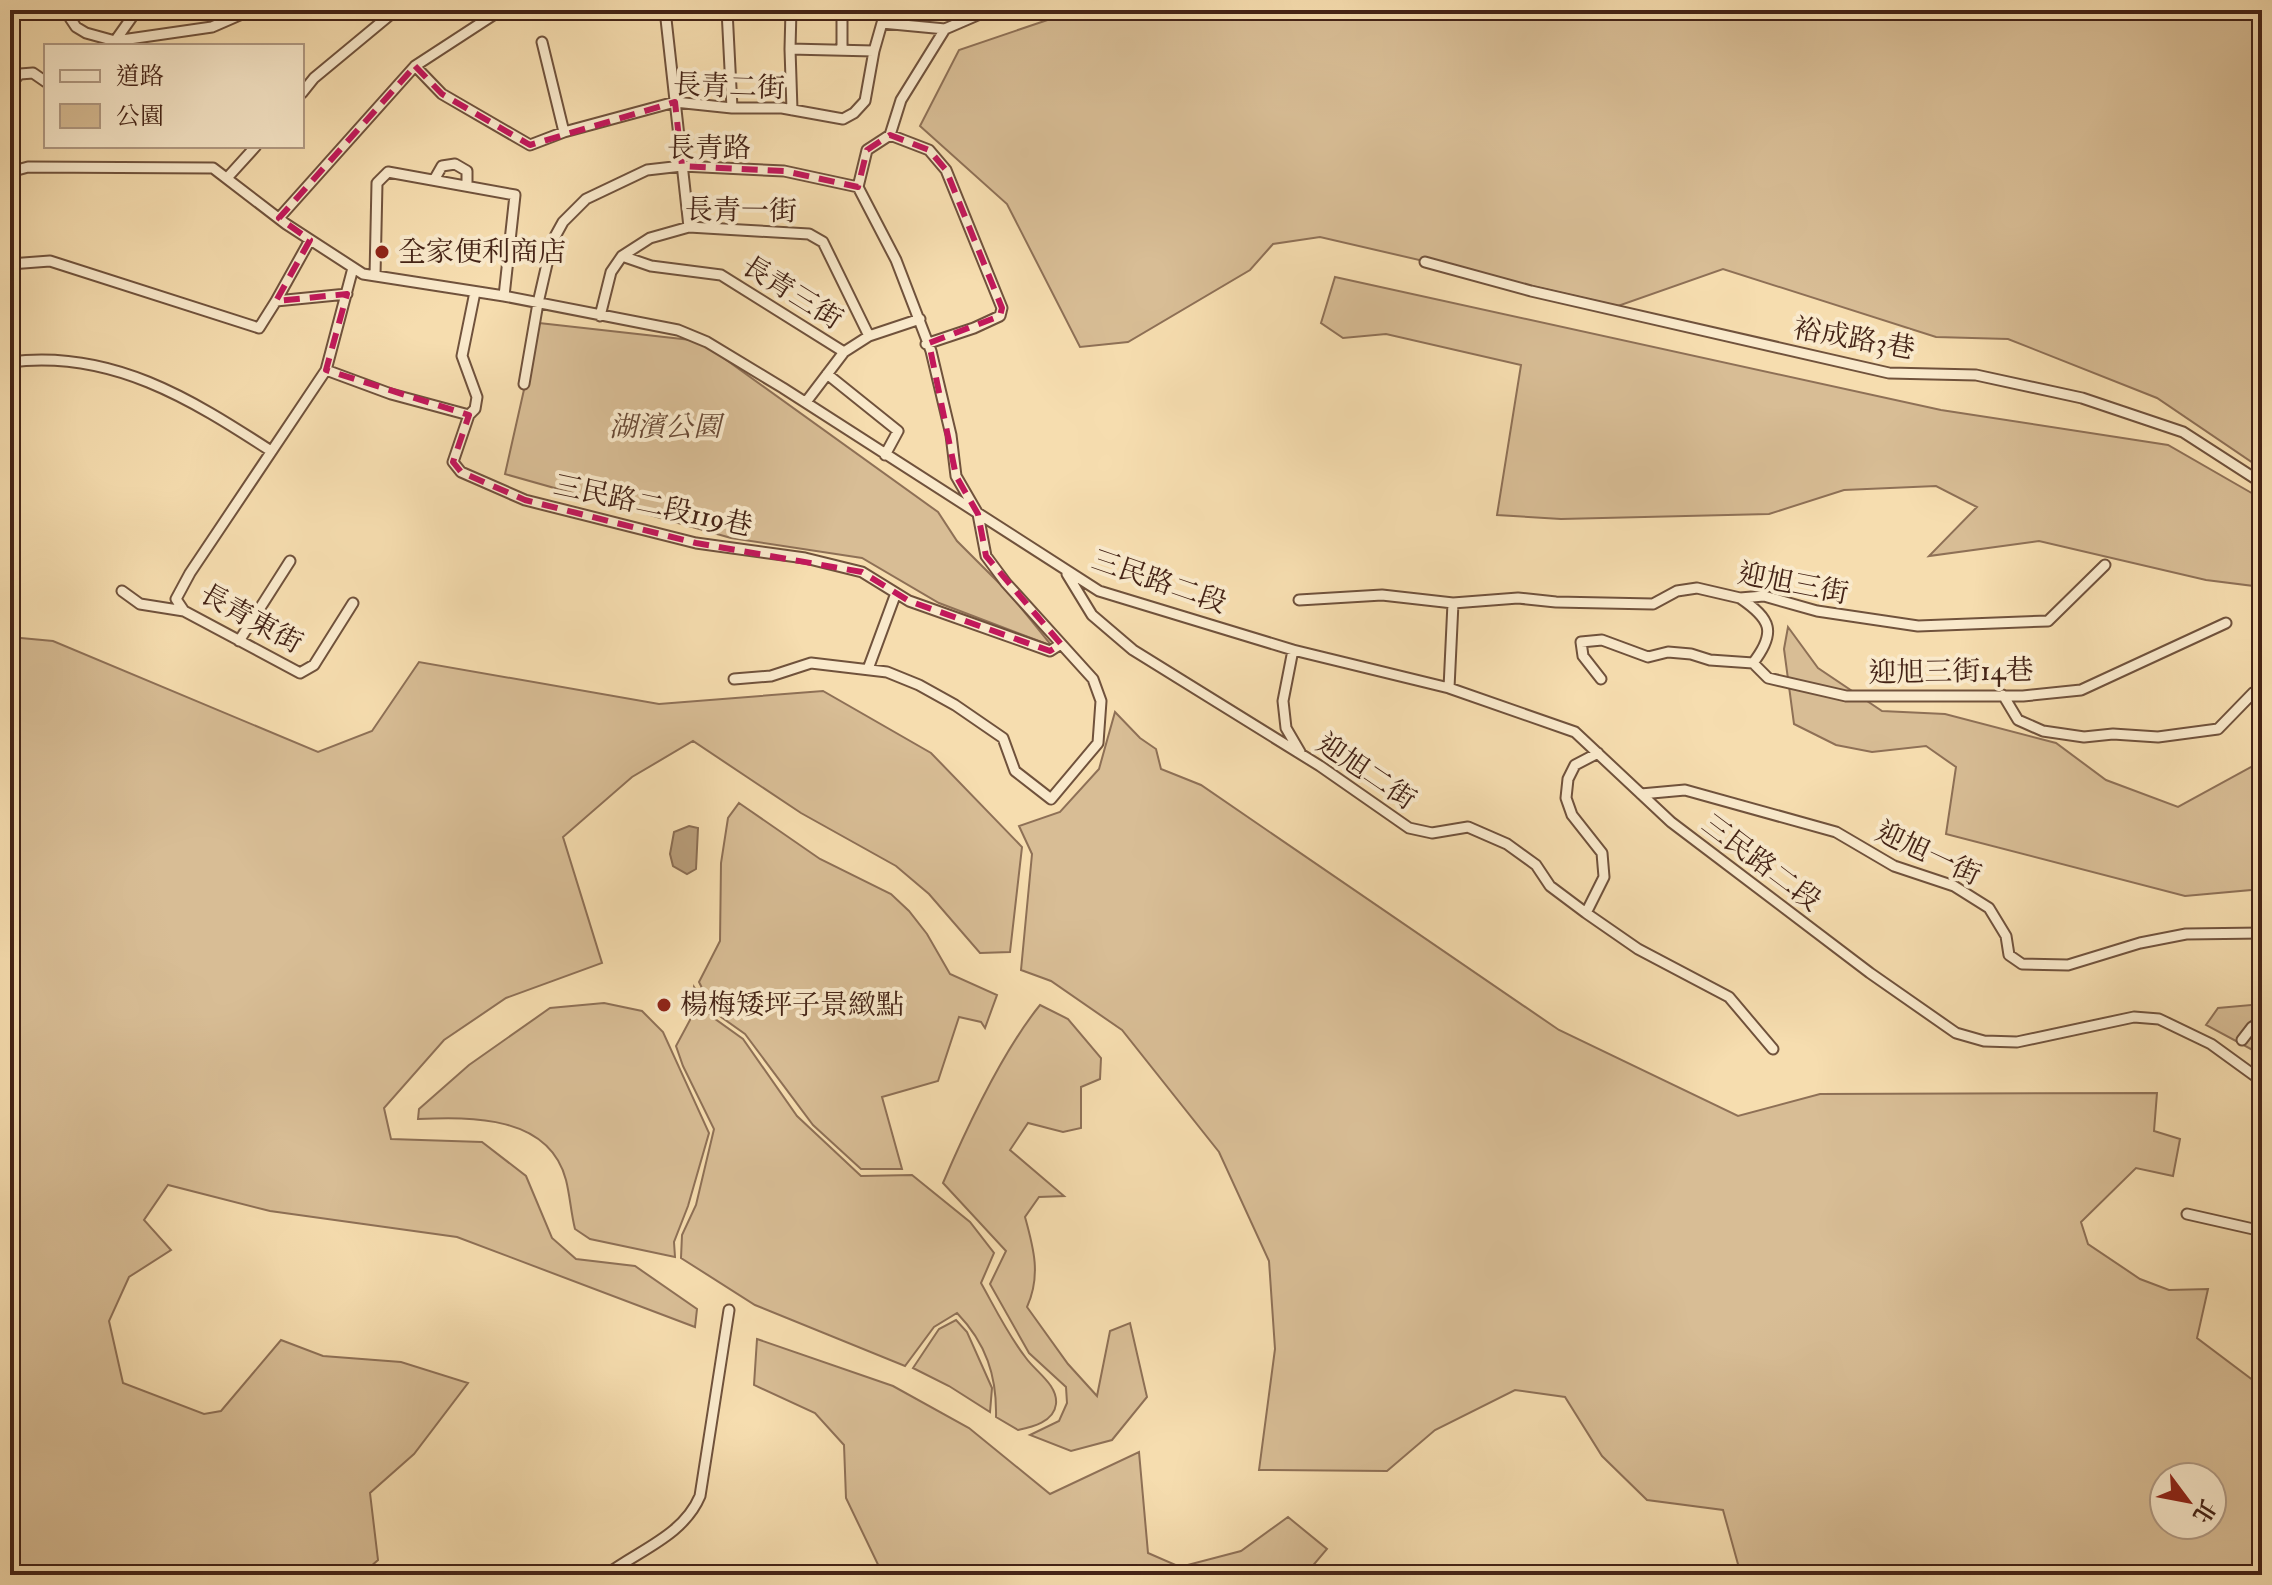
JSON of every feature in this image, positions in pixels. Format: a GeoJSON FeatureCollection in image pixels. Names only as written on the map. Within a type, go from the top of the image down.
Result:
{"type":"FeatureCollection","features":[{"type":"Feature","properties":{"kind":"street"},"geometry":{"type":"LineString","coordinates":[[34,10],[68,12],[76,27],[115,41],[212,27],[251,10]]}},
{"type":"Feature","properties":{"kind":"street"},"geometry":{"type":"LineString","coordinates":[[115,41],[137,10]]}},
{"type":"Feature","properties":{"kind":"street"},"geometry":{"type":"LineString","coordinates":[[304,90],[314,78],[396,10]]}},
{"type":"Feature","properties":{"kind":"street"},"geometry":{"type":"LineString","coordinates":[[279,218],[415,66],[501,10]]}},
{"type":"Feature","properties":{"kind":"street"},"geometry":{"type":"LineString","coordinates":[[665,10],[689,227]]}},
{"type":"Feature","properties":{"kind":"street"},"geometry":{"type":"LineString","coordinates":[[727,10],[732,108]]}},
{"type":"Feature","properties":{"kind":"street"},"geometry":{"type":"LineString","coordinates":[[791,10],[792,110]]}},
{"type":"Feature","properties":{"kind":"street"},"geometry":{"type":"LineString","coordinates":[[842,10],[842,50]]}},
{"type":"Feature","properties":{"kind":"street"},"geometry":{"type":"LineString","coordinates":[[790,49],[874,51],[882,23],[945,29],[989,10]]}},
{"type":"Feature","properties":{"kind":"street"},"geometry":{"type":"LineString","coordinates":[[734,679],[771,676],[811,663],[887,672],[955,705],[1003,738],[1015,771],[1051,799],[1098,743],[1101,701],[1093,679],[1006,583],[986,556],[978,514],[956,476],[951,435],[920,319],[896,260],[858,187],[867,150],[890,135],[901,100],[945,29]]}},
{"type":"Feature","properties":{"kind":"street"},"geometry":{"type":"LineString","coordinates":[[542,42],[564,132]]}},
{"type":"Feature","properties":{"kind":"street","name":"長青二街"},"geometry":{"type":"LineString","coordinates":[[415,66],[442,94],[530,145],[564,132],[675,102],[792,110],[843,119],[865,101],[874,51]]}},
{"type":"Feature","properties":{"kind":"street"},"geometry":{"type":"LineString","coordinates":[[10,84],[20,74],[33,73],[44,81]]}},
{"type":"Feature","properties":{"kind":"street"},"geometry":{"type":"LineString","coordinates":[[304,79],[314,78]]}},
{"type":"Feature","properties":{"kind":"street"},"geometry":{"type":"LineString","coordinates":[[890,135],[929,150],[946,170],[1002,308],[1000,316],[926,344]]}},
{"type":"Feature","properties":{"kind":"street"},"geometry":{"type":"LineString","coordinates":[[227,178],[254,148]]}},
{"type":"Feature","properties":{"kind":"street"},"geometry":{"type":"LineString","coordinates":[[434,180],[442,166],[455,164],[467,171],[467,186]]}},
{"type":"Feature","properties":{"kind":"street","name":"長青路"},"geometry":{"type":"LineString","coordinates":[[524,384],[552,242],[563,222],[586,199],[647,170],[682,166],[784,171],[858,187]]}},
{"type":"Feature","properties":{"kind":"street","name":"三民路二段"},"geometry":{"type":"LineString","coordinates":[[10,172],[28,167],[213,168],[310,240],[363,274],[504,296],[678,330],[707,342],[806,402],[1099,591],[1293,650],[1449,688],[1575,732],[1671,822],[1870,973],[1956,1033],[1984,1041],[2017,1042],[2134,1017],[2159,1019],[2211,1044],[2262,1081]]}},
{"type":"Feature","properties":{"kind":"street"},"geometry":{"type":"LineString","coordinates":[[375,276],[377,183],[388,172],[515,195],[504,296]]}},
{"type":"Feature","properties":{"kind":"street","name":"長青一街"},"geometry":{"type":"LineString","coordinates":[[622,256],[650,238],[689,227],[809,234],[823,242],[869,336]]}},
{"type":"Feature","properties":{"kind":"street"},"geometry":{"type":"LineString","coordinates":[[10,264],[50,261],[259,328],[310,240]]}},
{"type":"Feature","properties":{"kind":"street"},"geometry":{"type":"LineString","coordinates":[[600,316],[611,272],[622,256]]}},
{"type":"Feature","properties":{"kind":"street","name":"長青三街"},"geometry":{"type":"LineString","coordinates":[[622,256],[651,266],[721,275],[844,352]]}},
{"type":"Feature","properties":{"kind":"street","name":"裕成路3巷"},"geometry":{"type":"LineString","coordinates":[[1425,262],[1531,291],[1889,373],[1976,375],[2082,398],[2183,432],[2262,483]]}},
{"type":"Feature","properties":{"kind":"street","name":"長青東街"},"geometry":{"type":"LineString","coordinates":[[353,268],[326,370],[176,599],[184,611],[300,673],[314,665],[353,603]]}},
{"type":"Feature","properties":{"kind":"street","name":"三民路二段119巷"},"geometry":{"type":"LineString","coordinates":[[475,292],[462,356],[477,397],[453,462],[461,472],[525,500],[696,543],[805,558],[862,572],[909,601],[1050,651],[1061,644]]}},
{"type":"Feature","properties":{"kind":"street"},"geometry":{"type":"LineString","coordinates":[[276,301],[347,294]]}},
{"type":"Feature","properties":{"kind":"street"},"geometry":{"type":"LineString","coordinates":[[806,402],[844,352],[869,336],[920,319]]}},
{"type":"Feature","properties":{"kind":"street"},"geometry":{"type":"LineString","coordinates":[[10,362],[36,359],[89,365],[142,379],[189,399],[271,451]]}},
{"type":"Feature","properties":{"kind":"street"},"geometry":{"type":"LineString","coordinates":[[326,370],[391,394],[469,415]]}},
{"type":"Feature","properties":{"kind":"street"},"geometry":{"type":"LineString","coordinates":[[827,374],[898,431],[885,455]]}},
{"type":"Feature","properties":{"kind":"street"},"geometry":{"type":"LineString","coordinates":[[239,641],[290,561]]}},
{"type":"Feature","properties":{"kind":"street","name":"迎旭三街"},"geometry":{"type":"LineString","coordinates":[[1299,600],[1382,595],[1453,603],[1518,598],[1568,603],[1653,604],[1677,591],[1697,588],[1740,598],[1764,596],[1817,611],[1918,626],[2048,621],[2105,565]]}},
{"type":"Feature","properties":{"kind":"street","name":"迎旭二街"},"geometry":{"type":"LineString","coordinates":[[1066,572],[1092,615],[1133,650],[1302,755],[1409,828],[1432,833],[1468,827],[1507,844],[1536,865],[1550,886],[1638,949],[1729,997],[1773,1049]]}},
{"type":"Feature","properties":{"kind":"street"},"geometry":{"type":"LineString","coordinates":[[122,591],[140,604],[184,611]]}},
{"type":"Feature","properties":{"kind":"street"},"geometry":{"type":"LineString","coordinates":[[868,669],[896,593]]}},
{"type":"Feature","properties":{"kind":"street"},"geometry":{"type":"LineString","coordinates":[[1601,679],[1583,656],[1581,642],[1602,640],[1648,657],[1668,652],[1710,660],[1753,663],[1766,646],[1769,626],[1761,612],[1740,598]]}},
{"type":"Feature","properties":{"kind":"street"},"geometry":{"type":"LineString","coordinates":[[1449,688],[1453,603]]}},
{"type":"Feature","properties":{"kind":"street","name":"迎旭三街14巷"},"geometry":{"type":"LineString","coordinates":[[1753,663],[1768,678],[1846,696],[2003,695],[2081,690],[2226,623]]}},
{"type":"Feature","properties":{"kind":"street"},"geometry":{"type":"LineString","coordinates":[[1293,650],[1283,701],[1286,728],[1302,755]]}},
{"type":"Feature","properties":{"kind":"street"},"geometry":{"type":"LineString","coordinates":[[2003,695],[2018,720],[2043,731],[2084,737],[2113,734],[2158,737],[2218,729],[2253,693],[2262,688]]}},
{"type":"Feature","properties":{"kind":"street"},"geometry":{"type":"LineString","coordinates":[[1586,913],[1604,877],[1602,853],[1572,815],[1566,798],[1568,779],[1575,765],[1598,753]]}},
{"type":"Feature","properties":{"kind":"street","name":"迎旭一街"},"geometry":{"type":"LineString","coordinates":[[1641,794],[1685,790],[1836,832],[1894,866],[1954,886],[1989,908],[2006,936],[2009,955],[2022,964],[2068,965],[2140,943],[2186,934],[2262,933]]}},
{"type":"Feature","properties":{"kind":"street"},"geometry":{"type":"LineString","coordinates":[[2242,1040],[2252,1027],[2262,1021]]}},
{"type":"Feature","properties":{"kind":"street"},"geometry":{"type":"LineString","coordinates":[[2187,1214],[2262,1231]]}},
{"type":"Feature","properties":{"kind":"street"},"geometry":{"type":"LineString","coordinates":[[2262,1268],[2258,1307],[2262,1314]]}},
{"type":"Feature","properties":{"kind":"street"},"geometry":{"type":"LineString","coordinates":[[606,1575],[686,1522],[695,1509],[700,1496],[729,1310]]}},
{"type":"Feature","properties":{"kind":"highlighted area"},"geometry":{"type":"Polygon","coordinates":[[[415,66],[442,94],[530,145],[675,102],[682,166],[784,171],[858,187],[867,150],[890,135],[929,150],[946,170],[1002,308],[1000,316],[929,343],[956,476],[978,514],[986,556],[1061,644],[1050,651],[909,601],[862,572],[696,543],[525,500],[461,472],[453,462],[469,415],[326,370],[347,294],[276,301],[310,240],[279,218],[415,66]]]}},
{"type":"Feature","properties":{"kind":"green space"},"geometry":{"type":"Polygon","coordinates":[[[1077,10],[2262,10],[2262,469],[2157,398],[2008,339],[1936,337],[1723,269],[1618,306],[1320,237],[1273,244],[1250,270],[1128,342],[1080,347],[1007,204],[920,126],[959,50],[1077,10]]]}},
{"type":"Feature","properties":{"kind":"green space"},"geometry":{"type":"Polygon","coordinates":[[[1335,277],[1941,410],[2168,445],[2262,499],[2262,587],[2206,580],[2039,541],[1929,556],[1977,507],[1936,486],[1844,490],[1769,514],[1561,519],[1497,515],[1521,365],[1386,334],[1343,338],[1321,323],[1335,277]]]}},
{"type":"Feature","properties":{"kind":"green space","name":"湖濱公園"},"geometry":{"type":"Polygon","coordinates":[[[539,323],[700,341],[938,512],[957,541],[1009,593],[1052,646],[939,603],[862,558],[731,538],[505,474],[539,323]]]}},
{"type":"Feature","properties":{"kind":"green space"},"geometry":{"type":"Polygon","coordinates":[[[1788,627],[1818,668],[1882,711],[1945,714],[2056,743],[2106,780],[2178,807],[2262,761],[2262,889],[2185,896],[1946,834],[1956,767],[1926,746],[1872,752],[1836,745],[1794,724],[1784,649],[1788,627]]]}},
{"type":"Feature","properties":{"kind":"green space"},"geometry":{"type":"Polygon","coordinates":[[[10,637],[53,641],[318,752],[372,731],[419,662],[659,704],[823,691],[931,753],[1022,847],[1010,952],[980,953],[929,894],[896,866],[801,813],[693,741],[632,777],[563,837],[602,963],[506,998],[444,1040],[384,1108],[391,1139],[482,1142],[526,1176],[552,1238],[576,1259],[635,1266],[697,1309],[695,1327],[457,1237],[270,1211],[168,1185],[144,1220],[171,1250],[129,1277],[109,1321],[123,1383],[204,1414],[221,1411],[281,1340],[323,1356],[401,1362],[468,1383],[414,1454],[370,1493],[378,1560],[361,1575],[10,1575],[10,637]]]}},
{"type":"Feature","properties":{"kind":"green space"},"geometry":{"type":"Polygon","coordinates":[[[1115,712],[1140,738],[1156,749],[1161,769],[1201,785],[1559,1030],[1738,1116],[1820,1094],[2157,1093],[2154,1131],[2180,1139],[2173,1176],[2136,1168],[2081,1222],[2088,1244],[2140,1279],[2169,1290],[2208,1289],[2197,1338],[2262,1387],[2262,1575],[1741,1575],[1723,1510],[1647,1500],[1602,1456],[1565,1397],[1515,1390],[1435,1430],[1387,1471],[1259,1470],[1275,1349],[1269,1261],[1219,1152],[1122,1030],[1051,981],[1021,970],[1032,854],[1019,826],[1060,812],[1099,769],[1115,712]]]}},
{"type":"Feature","properties":{"kind":"green space"},"geometry":{"type":"Polygon","coordinates":[[[739,803],[820,859],[891,894],[927,934],[950,974],[997,995],[985,1028],[981,1022],[959,1017],[938,1081],[882,1097],[902,1169],[861,1169],[813,1125],[745,1034],[714,1012],[699,982],[720,941],[721,863],[728,818],[739,803]]]}},
{"type":"Feature","properties":{"kind":"green space"},"geometry":{"type":"Polygon","coordinates":[[[694,987],[711,1016],[743,1039],[797,1116],[861,1176],[912,1175],[970,1222],[994,1253],[981,1283],[1019,1349],[1054,1391],[1056,1404],[1047,1419],[1018,1430],[996,1417],[988,1361],[975,1336],[957,1313],[934,1327],[905,1366],[755,1305],[681,1258],[682,1235],[696,1205],[714,1129],[676,1046],[690,1020],[694,987]]]}},
{"type":"Feature","properties":{"kind":"green space"},"geometry":{"type":"Polygon","coordinates":[[[604,1003],[642,1011],[663,1032],[709,1133],[674,1242],[675,1257],[590,1239],[575,1229],[566,1180],[557,1159],[543,1143],[526,1132],[484,1120],[418,1119],[419,1109],[469,1065],[550,1008],[604,1003]]]}},
{"type":"Feature","properties":{"kind":"green space"},"geometry":{"type":"Polygon","coordinates":[[[2262,1004],[2262,1055],[2206,1025],[2218,1008],[2262,1004]]]}},
{"type":"Feature","properties":{"kind":"green space"},"geometry":{"type":"Polygon","coordinates":[[[1040,1005],[1068,1019],[1101,1058],[1100,1079],[1081,1087],[1081,1128],[1063,1132],[1028,1123],[1010,1150],[1064,1196],[1039,1197],[1025,1217],[1035,1273],[1027,1307],[1068,1364],[1097,1396],[1110,1331],[1130,1323],[1147,1397],[1112,1440],[1071,1451],[1030,1435],[1059,1421],[1067,1403],[1066,1387],[1029,1353],[990,1284],[1006,1251],[943,1183],[999,1067],[1040,1005]]]}},
{"type":"Feature","properties":{"kind":"green space"},"geometry":{"type":"Polygon","coordinates":[[[956,1320],[967,1332],[992,1388],[990,1412],[913,1368],[939,1329],[956,1320]]]}},
{"type":"Feature","properties":{"kind":"green space"},"geometry":{"type":"Polygon","coordinates":[[[757,1339],[893,1386],[969,1428],[1050,1494],[1139,1452],[1148,1553],[1180,1567],[1241,1551],[1288,1517],[1327,1549],[1305,1575],[883,1575],[846,1498],[844,1445],[815,1413],[754,1385],[757,1339]]]}},
{"type":"Feature","properties":{"kind":"shaded area"},"geometry":{"type":"Polygon","coordinates":[[[689,826],[698,828],[696,869],[687,874],[673,866],[670,854],[674,832],[689,826]]]}},
{"type":"Feature","properties":{"kind":"place","name":"全家便利商店"},"geometry":{"type":"Point","coordinates":[382,252]}},
{"type":"Feature","properties":{"kind":"place","name":"楊梅矮坪子景緻點"},"geometry":{"type":"Point","coordinates":[664,1005]}}]}
